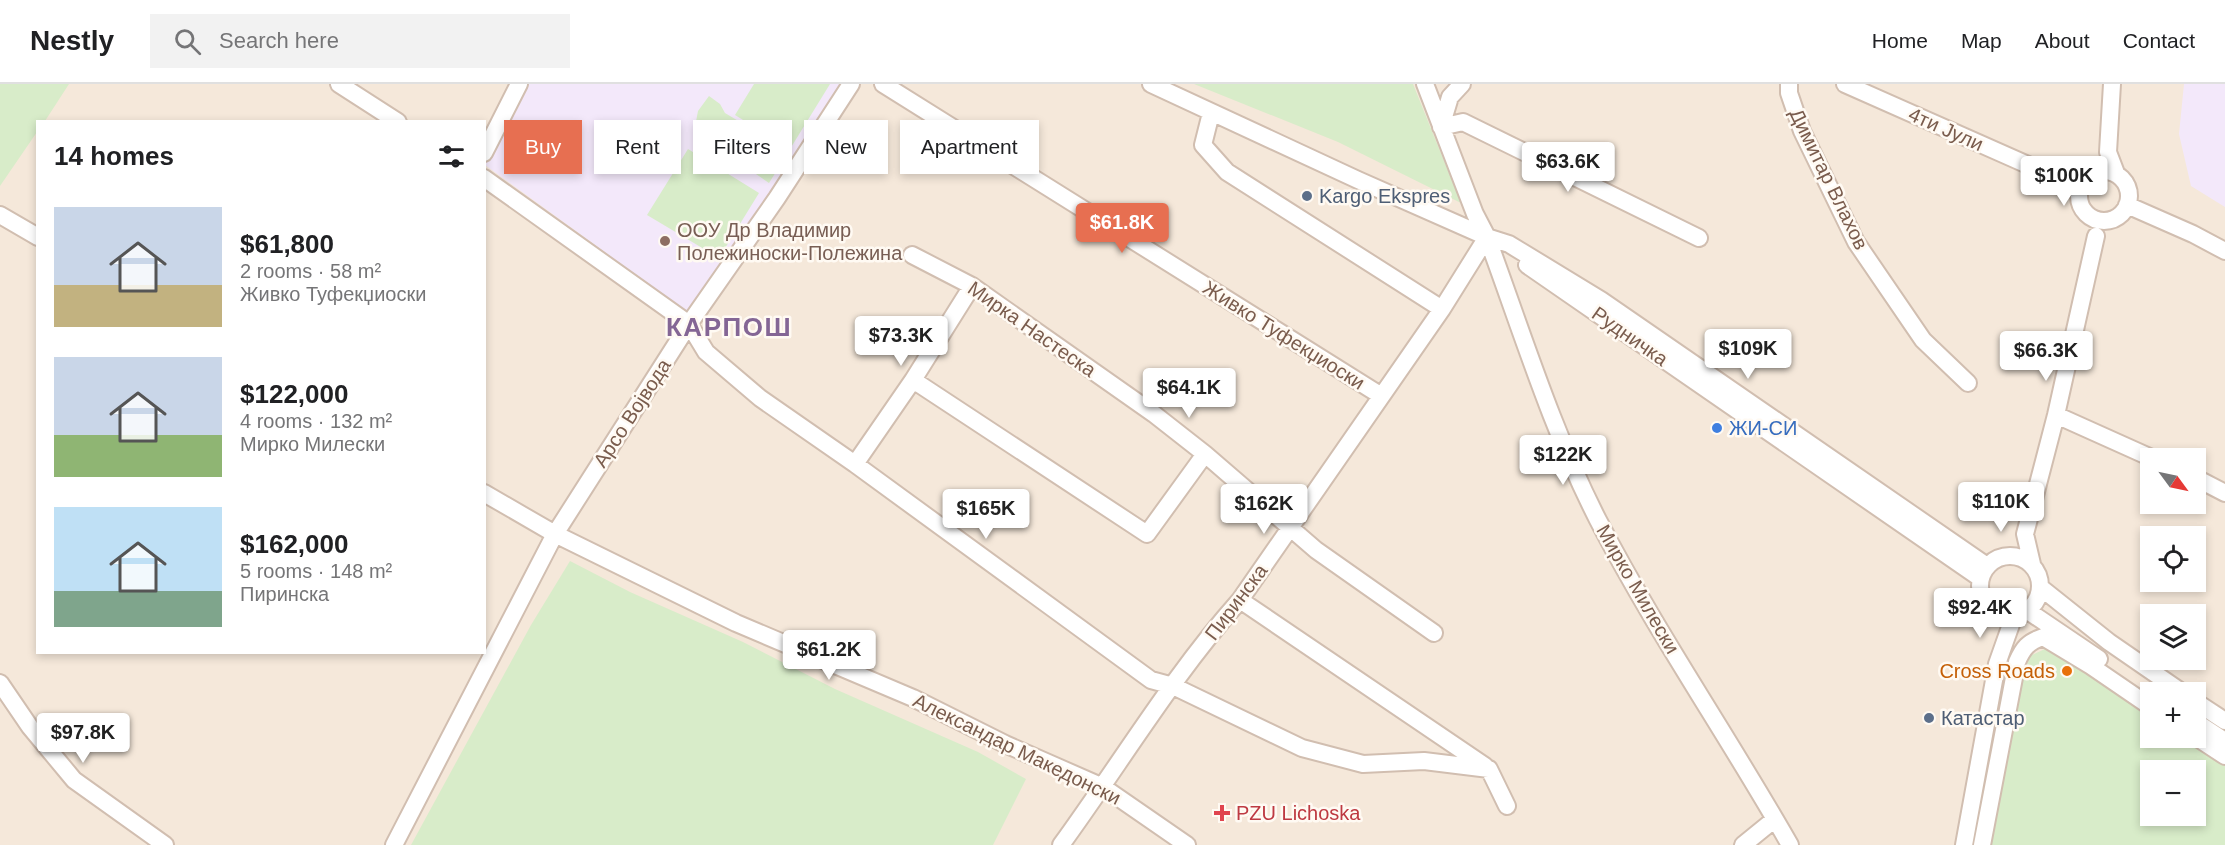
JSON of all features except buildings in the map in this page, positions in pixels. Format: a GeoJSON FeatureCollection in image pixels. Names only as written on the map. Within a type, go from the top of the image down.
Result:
{"type":"FeatureCollection","features":[{"type":"Feature","properties":{"kind":"street"},"geometry":{"type":"LineString","coordinates":[[339,84],[395,120]]}},
{"type":"Feature","properties":{"kind":"street"},"geometry":{"type":"LineString","coordinates":[[486,149],[519,84]]}},
{"type":"Feature","properties":{"kind":"street","name":"Арсо Војвода"},"geometry":{"type":"LineString","coordinates":[[394,845],[555,534],[689,324],[777,198],[850,84]]}},
{"type":"Feature","properties":{"kind":"street","name":"Живко Туфекџиоски"},"geometry":{"type":"LineString","coordinates":[[883,84],[1380,395]]}},
{"type":"Feature","properties":{"kind":"street","name":"Рудничка"},"geometry":{"type":"LineString","coordinates":[[1151,84],[1486,237],[1989,567]]}},
{"type":"Feature","properties":{"kind":"street","name":"Мирко Милески"},"geometry":{"type":"LineString","coordinates":[[1425,84],[1486,237],[1557,431],[1598,520],[1790,845]]}},
{"type":"Feature","properties":{"kind":"street"},"geometry":{"type":"LineString","coordinates":[[1462,84],[1450,97],[1441,127],[1463,122],[1699,238]]}},
{"type":"Feature","properties":{"kind":"street","name":"Димитар Влахов"},"geometry":{"type":"LineString","coordinates":[[1790,84],[1789,93],[1802,131],[1856,242],[1923,340],[1968,383]]}},
{"type":"Feature","properties":{"kind":"street","name":"4ти Јули"},"geometry":{"type":"LineString","coordinates":[[1845,84],[2080,188]]}},
{"type":"Feature","properties":{"kind":"street"},"geometry":{"type":"LineString","coordinates":[[2108,152],[2094,173],[2080,188],[2079,198],[2082,207],[2089,215],[2099,220],[2110,220],[2117,217],[2127,205],[2129,195],[2127,185],[2116,173],[2108,152],[2112,84]]}},
{"type":"Feature","properties":{"kind":"street"},"geometry":{"type":"LineString","coordinates":[[1211,113],[1203,145],[1227,172],[1442,309]]}},
{"type":"Feature","properties":{"kind":"street"},"geometry":{"type":"LineString","coordinates":[[2094,173],[2105,171],[2116,173]]}},
{"type":"Feature","properties":{"kind":"street"},"geometry":{"type":"LineString","coordinates":[[486,179],[689,324],[706,352],[760,398],[855,464],[1151,680],[1173,686],[1302,748],[1363,764],[1424,761],[1489,769]]}},
{"type":"Feature","properties":{"kind":"street"},"geometry":{"type":"LineString","coordinates":[[2127,205],[2225,251]]}},
{"type":"Feature","properties":{"kind":"street"},"geometry":{"type":"LineString","coordinates":[[0,215],[36,236]]}},
{"type":"Feature","properties":{"kind":"street"},"geometry":{"type":"LineString","coordinates":[[2089,215],[2096,236]]}},
{"type":"Feature","properties":{"kind":"street"},"geometry":{"type":"LineString","coordinates":[[1997,664],[2021,613],[2038,596],[2040,579],[2032,564],[2025,534],[2056,415],[2096,236],[2110,220]]}},
{"type":"Feature","properties":{"kind":"street","name":"Пиринска"},"geometry":{"type":"LineString","coordinates":[[1061,845],[1219,623],[1240,600],[1380,395],[1442,309],[1486,237]]}},
{"type":"Feature","properties":{"kind":"street","name":"Мирка Настеска"},"geometry":{"type":"LineString","coordinates":[[912,255],[972,286],[1154,414],[1205,454],[1316,550],[1434,633]]}},
{"type":"Feature","properties":{"kind":"street"},"geometry":{"type":"LineString","coordinates":[[855,464],[913,380],[972,286]]}},
{"type":"Feature","properties":{"kind":"street"},"geometry":{"type":"LineString","coordinates":[[913,380],[1147,534],[1205,454]]}},
{"type":"Feature","properties":{"kind":"street"},"geometry":{"type":"LineString","coordinates":[[2056,415],[2140,453]]}},
{"type":"Feature","properties":{"kind":"street"},"geometry":{"type":"LineString","coordinates":[[2206,483],[2225,492]]}},
{"type":"Feature","properties":{"kind":"street","name":"Александар Македонски"},"geometry":{"type":"LineString","coordinates":[[486,494],[555,534],[736,623],[914,698],[1005,744],[1103,787],[1187,845]]}},
{"type":"Feature","properties":{"kind":"street"},"geometry":{"type":"LineString","coordinates":[[2025,534],[1989,567],[1981,595],[1984,602],[1997,613],[2021,613],[2140,686]]}},
{"type":"Feature","properties":{"kind":"street"},"geometry":{"type":"LineString","coordinates":[[1989,567],[2017,556],[2032,564]]}},
{"type":"Feature","properties":{"kind":"street"},"geometry":{"type":"LineString","coordinates":[[2040,587],[2109,642],[2167,682]]}},
{"type":"Feature","properties":{"kind":"street"},"geometry":{"type":"LineString","coordinates":[[1240,600],[1489,769],[1507,806]]}},
{"type":"Feature","properties":{"kind":"street"},"geometry":{"type":"LineString","coordinates":[[1964,845],[1997,664],[1997,613]]}},
{"type":"Feature","properties":{"kind":"street"},"geometry":{"type":"LineString","coordinates":[[1982,845],[2017,662],[2023,648],[2032,640],[2043,637],[2140,699]]}},
{"type":"Feature","properties":{"kind":"street"},"geometry":{"type":"LineString","coordinates":[[0,683],[30,727],[74,780],[165,845]]}},
{"type":"Feature","properties":{"kind":"street"},"geometry":{"type":"LineString","coordinates":[[2206,709],[2225,721]]}},
{"type":"Feature","properties":{"kind":"street"},"geometry":{"type":"LineString","coordinates":[[2206,729],[2225,741]]}},
{"type":"Feature","properties":{"kind":"street"},"geometry":{"type":"LineString","coordinates":[[2206,744],[2225,756]]}},
{"type":"Feature","properties":{"kind":"street"},"geometry":{"type":"LineString","coordinates":[[1743,845],[1775,819]]}},
{"type":"Feature","properties":{"kind":"shaded area"},"geometry":{"type":"Polygon","coordinates":[[[0,84],[2225,84],[2225,845],[0,845],[0,84]]]}},
{"type":"Feature","properties":{"kind":"shaded area","name":"ООУ Др Владимир Полежиноски-Полежина"},"geometry":{"type":"Polygon","coordinates":[[[526,84],[840,84],[817,120],[804,120],[804,141],[792,160],[792,120],[693,120],[693,174],[783,174],[693,316],[486,166],[504,127],[504,174],[582,174],[582,120],[508,120],[526,84]]]}},
{"type":"Feature","properties":{"kind":"shaded area"},"geometry":{"type":"Polygon","coordinates":[[[2184,84],[2225,84],[2225,207],[2191,186],[2179,134],[2184,84]]]}},
{"type":"Feature","properties":{"kind":"green space"},"geometry":{"type":"Polygon","coordinates":[[[0,84],[69,84],[46,120],[36,120],[36,133],[0,186],[0,84]]]}},
{"type":"Feature","properties":{"kind":"green space"},"geometry":{"type":"Polygon","coordinates":[[[754,84],[830,84],[808,120],[804,120],[804,126],[792,146],[792,120],[743,120],[735,115],[754,84]]]}},
{"type":"Feature","properties":{"kind":"green space"},"geometry":{"type":"Polygon","coordinates":[[[1194,84],[1413,84],[1461,203],[1338,142],[1194,84]]]}},
{"type":"Feature","properties":{"kind":"green space"},"geometry":{"type":"Polygon","coordinates":[[[709,96],[720,104],[725,113],[737,120],[696,120],[698,111],[709,96]]]}},
{"type":"Feature","properties":{"kind":"green space"},"geometry":{"type":"Polygon","coordinates":[[[688,149],[693,152],[693,174],[728,174],[759,193],[719,258],[647,215],[672,174],[681,174],[681,160],[688,149]]]}},
{"type":"Feature","properties":{"kind":"green space"},"geometry":{"type":"Polygon","coordinates":[[[756,174],[775,174],[769,183],[756,174]]]}},
{"type":"Feature","properties":{"kind":"green space"},"geometry":{"type":"Polygon","coordinates":[[[570,561],[630,592],[743,642],[835,689],[978,752],[1026,779],[993,845],[411,845],[531,625],[570,561]]]}},
{"type":"Feature","properties":{"kind":"green space"},"geometry":{"type":"Polygon","coordinates":[[[2047,648],[2140,709],[2140,748],[2198,748],[2225,766],[2225,845],[1987,845],[2019,687],[2030,656],[2047,648]]]}},
{"type":"Feature","properties":{"kind":"place","name":"Kargo Ekspres"},"geometry":{"type":"Point","coordinates":[1307,196]}},
{"type":"Feature","properties":{"kind":"place","name":"ООУ Др Владимир Полежиноски-Полежина"},"geometry":{"type":"Point","coordinates":[665,241]}},
{"type":"Feature","properties":{"kind":"place","name":"ЖИ-СИ"},"geometry":{"type":"Point","coordinates":[1717,428]}},
{"type":"Feature","properties":{"kind":"place","name":"Cross Roads"},"geometry":{"type":"Point","coordinates":[2067,671]}},
{"type":"Feature","properties":{"kind":"place","name":"Катастар"},"geometry":{"type":"Point","coordinates":[1929,718]}},
{"type":"Feature","properties":{"kind":"place","name":"PZU Lichoska"},"geometry":{"type":"Point","coordinates":[1222,813]}},
{"type":"Feature","properties":{"kind":"district","name":"КАРПОШ"},"geometry":{"type":"Point","coordinates":[729,327]}}]}
